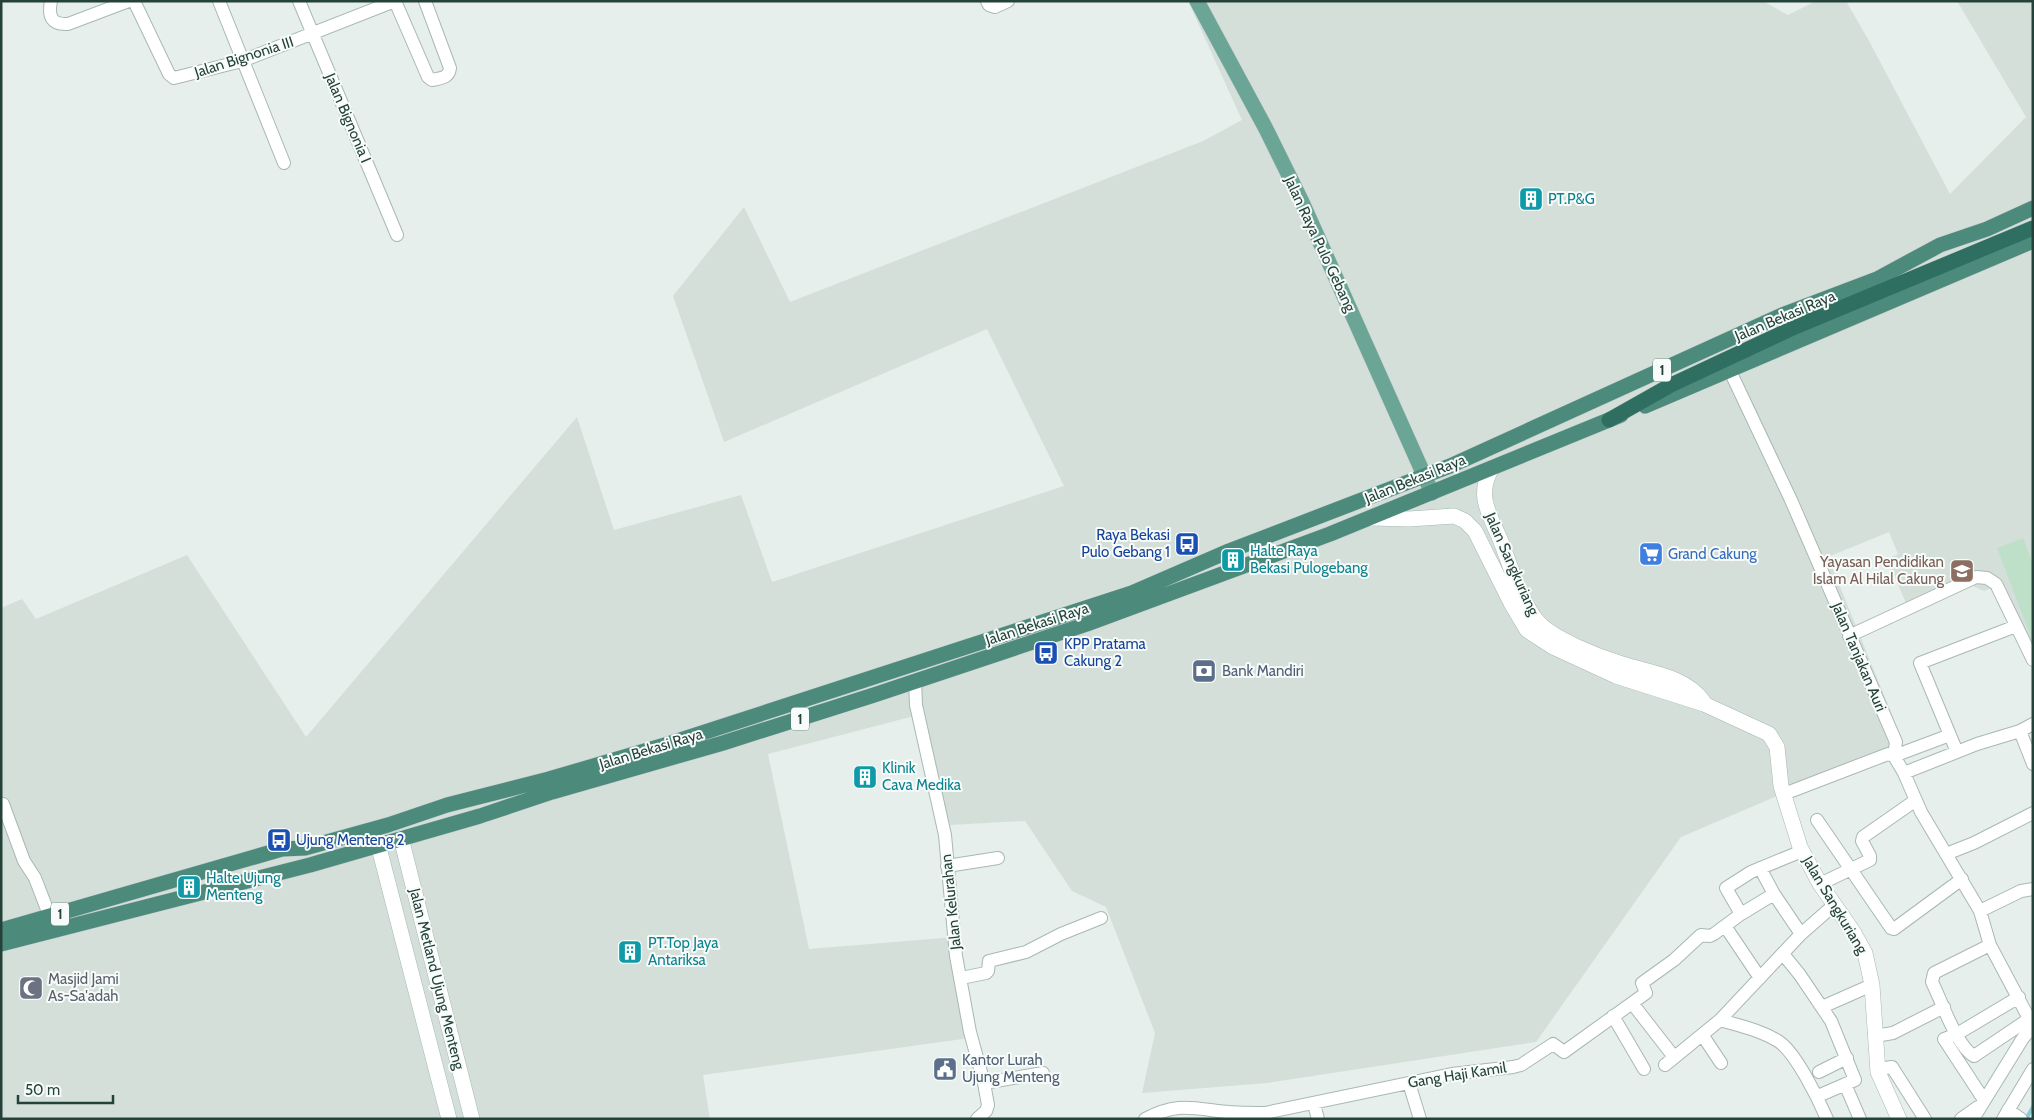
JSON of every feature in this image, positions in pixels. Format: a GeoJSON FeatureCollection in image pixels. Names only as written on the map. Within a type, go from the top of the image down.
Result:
{"type":"FeatureCollection","features":[{"type":"Feature","properties":{"kind":"highway","name":"Jalan Bekasi Raya"},"geometry":{"type":"LineString","coordinates":[[1,944],[310,865],[480,816],[551,786],[674,742],[1134,600],[1229,552],[1450,466],[1782,315],[1876,279],[1940,245],[1987,229],[2033,208]]}},
{"type":"Feature","properties":{"kind":"highway"},"geometry":{"type":"LineString","coordinates":[[1609,420],[1671,385],[1795,328],[2033,228]]}},
{"type":"Feature","properties":{"kind":"highway","name":"Jalan Bekasi Raya"},"geometry":{"type":"LineString","coordinates":[[1,930],[282,849],[305,848],[388,825],[448,805],[551,786],[723,743],[915,681],[1134,600],[1371,518],[1730,371],[2033,241]]}},
{"type":"Feature","properties":{"kind":"main road","name":"Jalan Raya Pulo Gebang"},"geometry":{"type":"LineString","coordinates":[[1197,1],[1266,129],[1302,202],[1432,493]]}},
{"type":"Feature","properties":{"kind":"street"},"geometry":{"type":"LineString","coordinates":[[51,1],[50,17],[55,23],[61,25],[129,1]]}},
{"type":"Feature","properties":{"kind":"street","name":"Jalan Bignonia III"},"geometry":{"type":"LineString","coordinates":[[134,1],[169,74],[174,78],[242,61],[395,1]]}},
{"type":"Feature","properties":{"kind":"street"},"geometry":{"type":"LineString","coordinates":[[219,1],[284,163]]}},
{"type":"Feature","properties":{"kind":"street","name":"Jalan Bignonia I"},"geometry":{"type":"LineString","coordinates":[[299,1],[397,235]]}},
{"type":"Feature","properties":{"kind":"street"},"geometry":{"type":"LineString","coordinates":[[395,1],[428,77],[432,80],[446,77],[450,68],[425,1]]}},
{"type":"Feature","properties":{"kind":"street"},"geometry":{"type":"LineString","coordinates":[[987,1],[989,5],[995,7],[1008,1]]}},
{"type":"Feature","properties":{"kind":"street","name":"Jalan Tanjakan Auri"},"geometry":{"type":"LineString","coordinates":[[1730,371],[1795,509],[1896,742],[1894,756]]}},
{"type":"Feature","properties":{"kind":"street","name":"Jalan Sangkuriang"},"geometry":{"type":"LineString","coordinates":[[1492,468],[1486,480],[1485,502],[1526,602],[1532,625],[1620,664],[1678,681],[1699,696],[1704,704],[1769,734],[1777,747],[1781,786],[1802,851],[1820,884],[1854,932],[1865,952],[1872,985],[1878,1069],[1899,1119]]}},
{"type":"Feature","properties":{"kind":"street"},"geometry":{"type":"LineString","coordinates":[[1371,518],[1409,519],[1454,516],[1465,521],[1475,530],[1512,605],[1532,625]]}},
{"type":"Feature","properties":{"kind":"street"},"geometry":{"type":"LineString","coordinates":[[1849,636],[1976,577],[1987,578],[1996,584],[2033,660]]}},
{"type":"Feature","properties":{"kind":"street"},"geometry":{"type":"LineString","coordinates":[[1958,752],[1921,662],[2016,626]]}},
{"type":"Feature","properties":{"kind":"street","name":"Jalan Kelurahan"},"geometry":{"type":"LineString","coordinates":[[915,681],[916,705],[945,835],[953,935],[970,1032],[988,1105],[981,1118]]}},
{"type":"Feature","properties":{"kind":"street"},"geometry":{"type":"LineString","coordinates":[[1904,772],[2020,731],[2033,724]]}},
{"type":"Feature","properties":{"kind":"street"},"geometry":{"type":"LineString","coordinates":[[2020,731],[2033,764]]}},
{"type":"Feature","properties":{"kind":"street"},"geometry":{"type":"LineString","coordinates":[[1784,794],[1888,754],[1894,756],[1950,735]]}},
{"type":"Feature","properties":{"kind":"street"},"geometry":{"type":"LineString","coordinates":[[1894,756],[1904,772],[1921,812],[1980,911],[1990,944],[2032,1024]]}},
{"type":"Feature","properties":{"kind":"street"},"geometry":{"type":"LineString","coordinates":[[1820,884],[1870,860],[1870,856],[1862,841],[1863,837],[1916,800]]}},
{"type":"Feature","properties":{"kind":"street"},"geometry":{"type":"LineString","coordinates":[[3,804],[24,861],[35,878],[50,917]]}},
{"type":"Feature","properties":{"kind":"street"},"geometry":{"type":"LineString","coordinates":[[1946,854],[1974,843],[2033,813]]}},
{"type":"Feature","properties":{"kind":"street"},"geometry":{"type":"LineString","coordinates":[[1817,820],[1891,928],[1894,929],[1962,879]]}},
{"type":"Feature","properties":{"kind":"street","name":"Jalan Metland Ujung Menteng"},"geometry":{"type":"LineString","coordinates":[[401,838],[472,1119]]}},
{"type":"Feature","properties":{"kind":"street","name":"Jalan Metland Ujung Menteng"},"geometry":{"type":"LineString","coordinates":[[378,844],[449,1119]]}},
{"type":"Feature","properties":{"kind":"street"},"geometry":{"type":"LineString","coordinates":[[1741,914],[1726,888],[1760,868],[1802,851]]}},
{"type":"Feature","properties":{"kind":"street"},"geometry":{"type":"LineString","coordinates":[[947,866],[998,858]]}},
{"type":"Feature","properties":{"kind":"street"},"geometry":{"type":"LineString","coordinates":[[1760,868],[1774,894],[1801,934]]}},
{"type":"Feature","properties":{"kind":"street"},"geometry":{"type":"LineString","coordinates":[[1980,911],[2020,891],[2033,888]]}},
{"type":"Feature","properties":{"kind":"street","name":"Gang Haji Kamil"},"geometry":{"type":"LineString","coordinates":[[1145,1119],[1160,1112],[1187,1106],[1235,1112],[1265,1113],[1314,1104],[1409,1082],[1520,1065],[1553,1044],[1564,1052],[1647,993],[1642,983],[1674,960],[1701,935],[1710,936],[1774,894]]}},
{"type":"Feature","properties":{"kind":"street"},"geometry":{"type":"LineString","coordinates":[[1632,1003],[1670,1061],[1703,1036],[1720,1020],[1801,934],[1834,904]]}},
{"type":"Feature","properties":{"kind":"street"},"geometry":{"type":"LineString","coordinates":[[961,978],[986,973],[989,961],[1026,952],[1061,934],[1101,918]]}},
{"type":"Feature","properties":{"kind":"street"},"geometry":{"type":"LineString","coordinates":[[1725,926],[1760,978]]}},
{"type":"Feature","properties":{"kind":"street"},"geometry":{"type":"LineString","coordinates":[[1990,944],[1934,973],[1932,982],[1957,1034],[1965,1047],[1974,1056],[2032,1024]]}},
{"type":"Feature","properties":{"kind":"street"},"geometry":{"type":"LineString","coordinates":[[1782,954],[1800,974],[1834,1026],[1855,1080],[1818,1096]]}},
{"type":"Feature","properties":{"kind":"street"},"geometry":{"type":"LineString","coordinates":[[1822,1007],[1872,985]]}},
{"type":"Feature","properties":{"kind":"street"},"geometry":{"type":"LineString","coordinates":[[1982,1103],[1945,1042],[1945,1038],[1957,1034],[2020,998]]}},
{"type":"Feature","properties":{"kind":"street"},"geometry":{"type":"LineString","coordinates":[[1875,1036],[1900,1030],[1944,1006]]}},
{"type":"Feature","properties":{"kind":"street"},"geometry":{"type":"LineString","coordinates":[[1613,1016],[1644,1069]]}},
{"type":"Feature","properties":{"kind":"street"},"geometry":{"type":"LineString","coordinates":[[1720,1020],[1761,1032],[1780,1042],[1818,1096],[1827,1119]]}},
{"type":"Feature","properties":{"kind":"street"},"geometry":{"type":"LineString","coordinates":[[1973,1119],[2032,1024]]}},
{"type":"Feature","properties":{"kind":"street"},"geometry":{"type":"LineString","coordinates":[[1703,1036],[1721,1063]]}},
{"type":"Feature","properties":{"kind":"street"},"geometry":{"type":"LineString","coordinates":[[1819,1072],[1847,1058]]}},
{"type":"Feature","properties":{"kind":"street"},"geometry":{"type":"LineString","coordinates":[[1878,1069],[1892,1067],[1925,1119]]}},
{"type":"Feature","properties":{"kind":"street"},"geometry":{"type":"LineString","coordinates":[[2011,1115],[2033,1069]]}},
{"type":"Feature","properties":{"kind":"street"},"geometry":{"type":"LineString","coordinates":[[984,1083],[1043,1073]]}},
{"type":"Feature","properties":{"kind":"street"},"geometry":{"type":"LineString","coordinates":[[1409,1082],[1420,1119]]}},
{"type":"Feature","properties":{"kind":"street"},"geometry":{"type":"LineString","coordinates":[[1845,1084],[1860,1119]]}},
{"type":"Feature","properties":{"kind":"street"},"geometry":{"type":"LineString","coordinates":[[1961,1119],[1982,1103]]}},
{"type":"Feature","properties":{"kind":"street"},"geometry":{"type":"LineString","coordinates":[[1314,1104],[1318,1119]]}},
{"type":"Feature","properties":{"kind":"shaded area"},"geometry":{"type":"Polygon","coordinates":[[[1188,1],[1763,1],[1788,15],[1816,1],[1846,1],[1950,194],[2026,117],[1957,1],[2033,1],[2033,657],[1999,585],[1984,591],[1973,586],[1971,583],[1909,610],[1887,559],[1898,554],[1889,532],[1828,557],[1903,742],[1681,837],[1536,1042],[1267,1083],[1142,1093],[1155,1033],[1106,907],[1072,891],[1025,821],[950,825],[922,714],[768,754],[809,949],[955,937],[970,1038],[703,1075],[710,1119],[1,1119],[1,608],[22,599],[36,619],[187,555],[306,737],[577,417],[614,530],[741,495],[772,582],[1064,486],[987,329],[724,442],[673,296],[744,207],[790,302],[1203,141],[1242,120],[1188,1]]]}},
{"type":"Feature","properties":{"kind":"green space"},"geometry":{"type":"Polygon","coordinates":[[[2023,538],[2033,564],[2031,637],[1997,548],[2023,538]]]}},
{"type":"Feature","properties":{"kind":"waterway"},"geometry":{"type":"LineString","coordinates":[[2026,1119],[2033,1107]]}},
{"type":"Feature","properties":{"kind":"place","name":"PT.P&G"},"geometry":{"type":"Point","coordinates":[1531,199]}},
{"type":"Feature","properties":{"kind":"place","name":"Raya Bekasi Pulo Gebang 1"},"geometry":{"type":"Point","coordinates":[1187,544]}},
{"type":"Feature","properties":{"kind":"place","name":"Grand Cakung"},"geometry":{"type":"Point","coordinates":[1651,554]}},
{"type":"Feature","properties":{"kind":"place","name":"Halte Raya Bekasi Pulogebang"},"geometry":{"type":"Point","coordinates":[1233,560]}},
{"type":"Feature","properties":{"kind":"place","name":"Yayasan Pendidikan Islam Al Hilal Cakung"},"geometry":{"type":"Point","coordinates":[1962,571]}},
{"type":"Feature","properties":{"kind":"place","name":"KPP Pratama Cakung 2"},"geometry":{"type":"Point","coordinates":[1046,653]}},
{"type":"Feature","properties":{"kind":"place","name":"Bank Mandiri"},"geometry":{"type":"Point","coordinates":[1204,671]}},
{"type":"Feature","properties":{"kind":"place","name":"Klinik Cava Medika"},"geometry":{"type":"Point","coordinates":[865,777]}},
{"type":"Feature","properties":{"kind":"place","name":"Ujung Menteng 2"},"geometry":{"type":"Point","coordinates":[279,840]}},
{"type":"Feature","properties":{"kind":"place","name":"Halte Ujung Menteng"},"geometry":{"type":"Point","coordinates":[189,887]}},
{"type":"Feature","properties":{"kind":"place","name":"PT.Top Jaya Antariksa"},"geometry":{"type":"Point","coordinates":[630,952]}},
{"type":"Feature","properties":{"kind":"place","name":"Masjid Jami As-Sa'adah"},"geometry":{"type":"Point","coordinates":[31,988]}},
{"type":"Feature","properties":{"kind":"place","name":"Kantor Lurah Ujung Menteng"},"geometry":{"type":"Point","coordinates":[945,1069]}}]}
